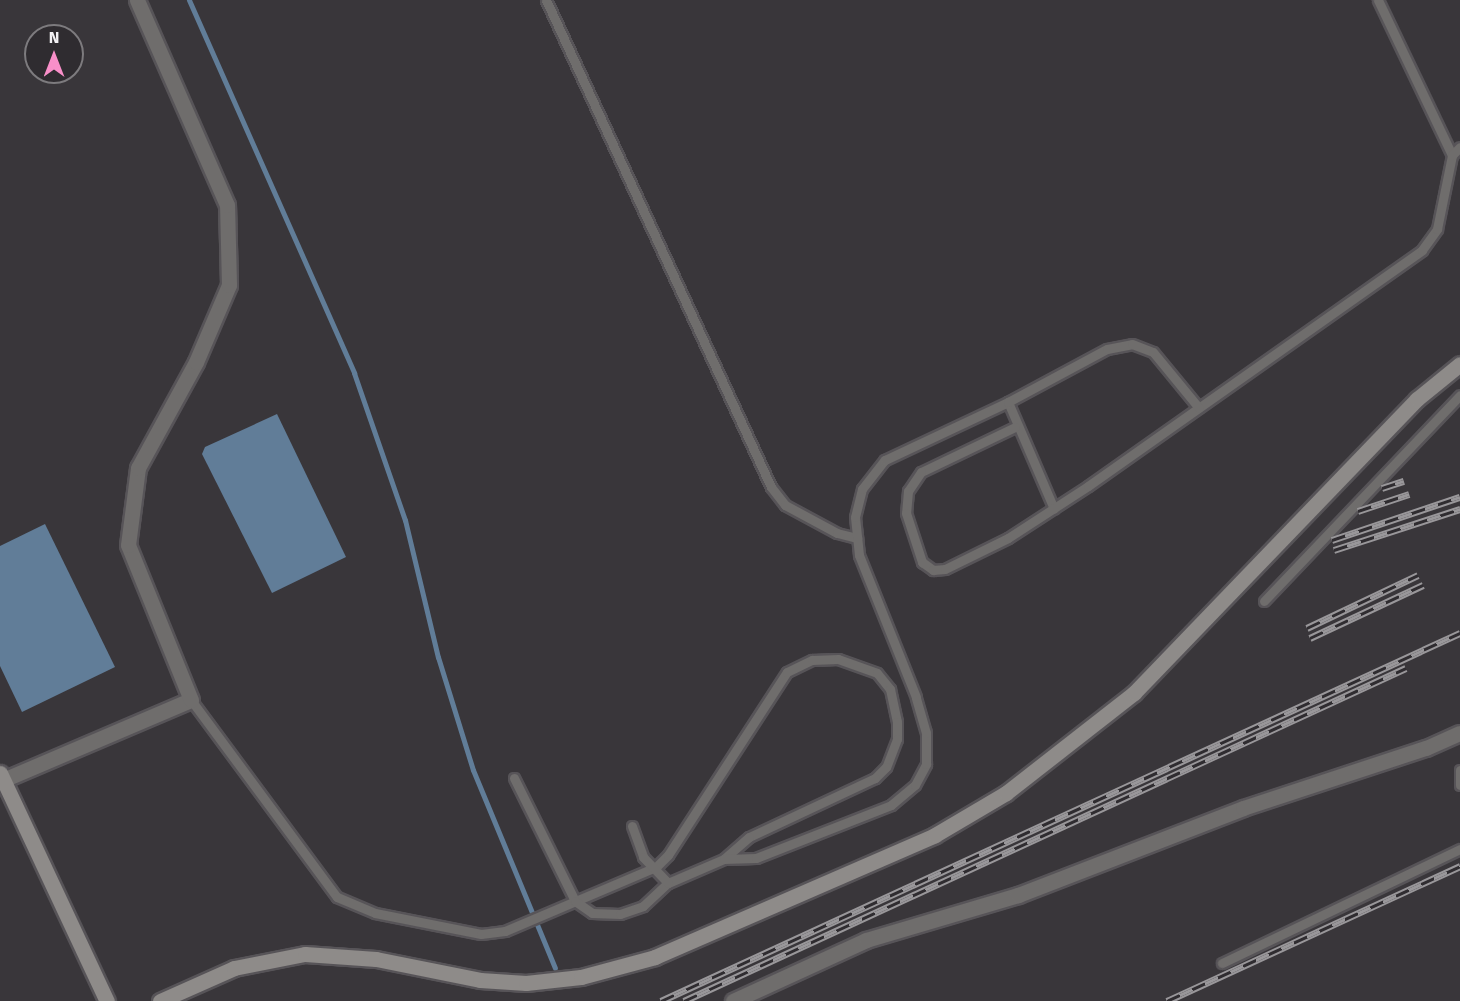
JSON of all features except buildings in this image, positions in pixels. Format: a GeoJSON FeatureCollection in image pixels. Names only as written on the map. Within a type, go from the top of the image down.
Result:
{"type":"FeatureCollection","features":[{"type":"Feature","properties":{"kind":"street"},"geometry":{"type":"LineString","coordinates":[[106,1001],[2,776],[191,700],[128,545],[138,468],[196,362],[229,285],[227,205],[137,0]]}},
{"type":"Feature","properties":{"kind":"street"},"geometry":{"type":"LineString","coordinates":[[159,1001],[234,968],[305,954],[376,960],[480,980],[526,983],[581,978],[655,957],[935,835],[1006,793],[1134,693],[1417,399],[1460,364]]}},
{"type":"Feature","properties":{"kind":"street"},"geometry":{"type":"LineString","coordinates":[[733,1001],[866,939],[1018,895],[1243,808],[1426,748],[1460,733]]}},
{"type":"Feature","properties":{"kind":"lane"},"geometry":{"type":"LineString","coordinates":[[546,0],[771,487],[785,505],[837,533],[857,538]]}},
{"type":"Feature","properties":{"kind":"lane"},"geometry":{"type":"LineString","coordinates":[[1378,0],[1452,155]]}},
{"type":"Feature","properties":{"kind":"lane"},"geometry":{"type":"LineString","coordinates":[[1015,427],[921,472],[908,491],[906,513],[922,562],[933,570],[945,569],[1008,538],[1054,509],[1422,250],[1437,229],[1452,155],[1460,147]]}},
{"type":"Feature","properties":{"kind":"lane"},"geometry":{"type":"LineString","coordinates":[[724,859],[756,858],[891,805],[915,784],[926,764],[926,733],[916,697],[859,555],[855,517],[862,489],[885,460],[1008,402],[1107,349],[1132,344],[1153,352],[1199,408]]}},
{"type":"Feature","properties":{"kind":"lane"},"geometry":{"type":"LineString","coordinates":[[1264,601],[1460,394]]}},
{"type":"Feature","properties":{"kind":"lane"},"geometry":{"type":"LineString","coordinates":[[1008,402],[1015,427],[1054,509]]}},
{"type":"Feature","properties":{"kind":"lane"},"geometry":{"type":"LineString","coordinates":[[191,700],[337,897],[375,913],[481,934],[505,930],[557,908],[575,901],[656,867],[668,855],[787,672],[812,660],[838,658],[877,673],[890,689],[897,722],[897,739],[886,767],[875,778],[749,837],[724,859],[668,883],[643,906],[620,914],[592,913],[575,901],[514,778]]}},
{"type":"Feature","properties":{"kind":"lane"},"geometry":{"type":"LineString","coordinates":[[1460,770],[1460,785]]}},
{"type":"Feature","properties":{"kind":"lane"},"geometry":{"type":"LineString","coordinates":[[632,826],[643,856],[656,867],[668,883]]}},
{"type":"Feature","properties":{"kind":"lane"},"geometry":{"type":"LineString","coordinates":[[1222,963],[1460,849]]}},
{"type":"Feature","properties":{"kind":"water"},"geometry":{"type":"Polygon","coordinates":[[[277,414],[346,557],[272,593],[202,454],[205,447],[277,414]]]}},
{"type":"Feature","properties":{"kind":"water"},"geometry":{"type":"Polygon","coordinates":[[[45,524],[115,667],[22,712],[0,666],[0,546],[45,524]]]}},
{"type":"Feature","properties":{"kind":"waterway"},"geometry":{"type":"LineString","coordinates":[[189,0],[354,373],[405,520],[438,657],[473,770],[555,968]]}},
{"type":"Feature","properties":{"kind":"railway"},"geometry":{"type":"LineString","coordinates":[[1382,488],[1404,481]]}},
{"type":"Feature","properties":{"kind":"railway"},"geometry":{"type":"LineString","coordinates":[[1358,511],[1409,494]]}},
{"type":"Feature","properties":{"kind":"railway"},"geometry":{"type":"LineString","coordinates":[[1332,540],[1460,497]]}},
{"type":"Feature","properties":{"kind":"railway"},"geometry":{"type":"LineString","coordinates":[[1334,550],[1460,509]]}},
{"type":"Feature","properties":{"kind":"railway"},"geometry":{"type":"LineString","coordinates":[[1307,628],[1418,575]]}},
{"type":"Feature","properties":{"kind":"railway"},"geometry":{"type":"LineString","coordinates":[[1310,638],[1423,585]]}},
{"type":"Feature","properties":{"kind":"railway"},"geometry":{"type":"LineString","coordinates":[[661,1001],[1460,633]]}},
{"type":"Feature","properties":{"kind":"railway"},"geometry":{"type":"LineString","coordinates":[[684,1001],[1406,668]]}},
{"type":"Feature","properties":{"kind":"railway"},"geometry":{"type":"LineString","coordinates":[[1167,1001],[1460,866]]}}]}
